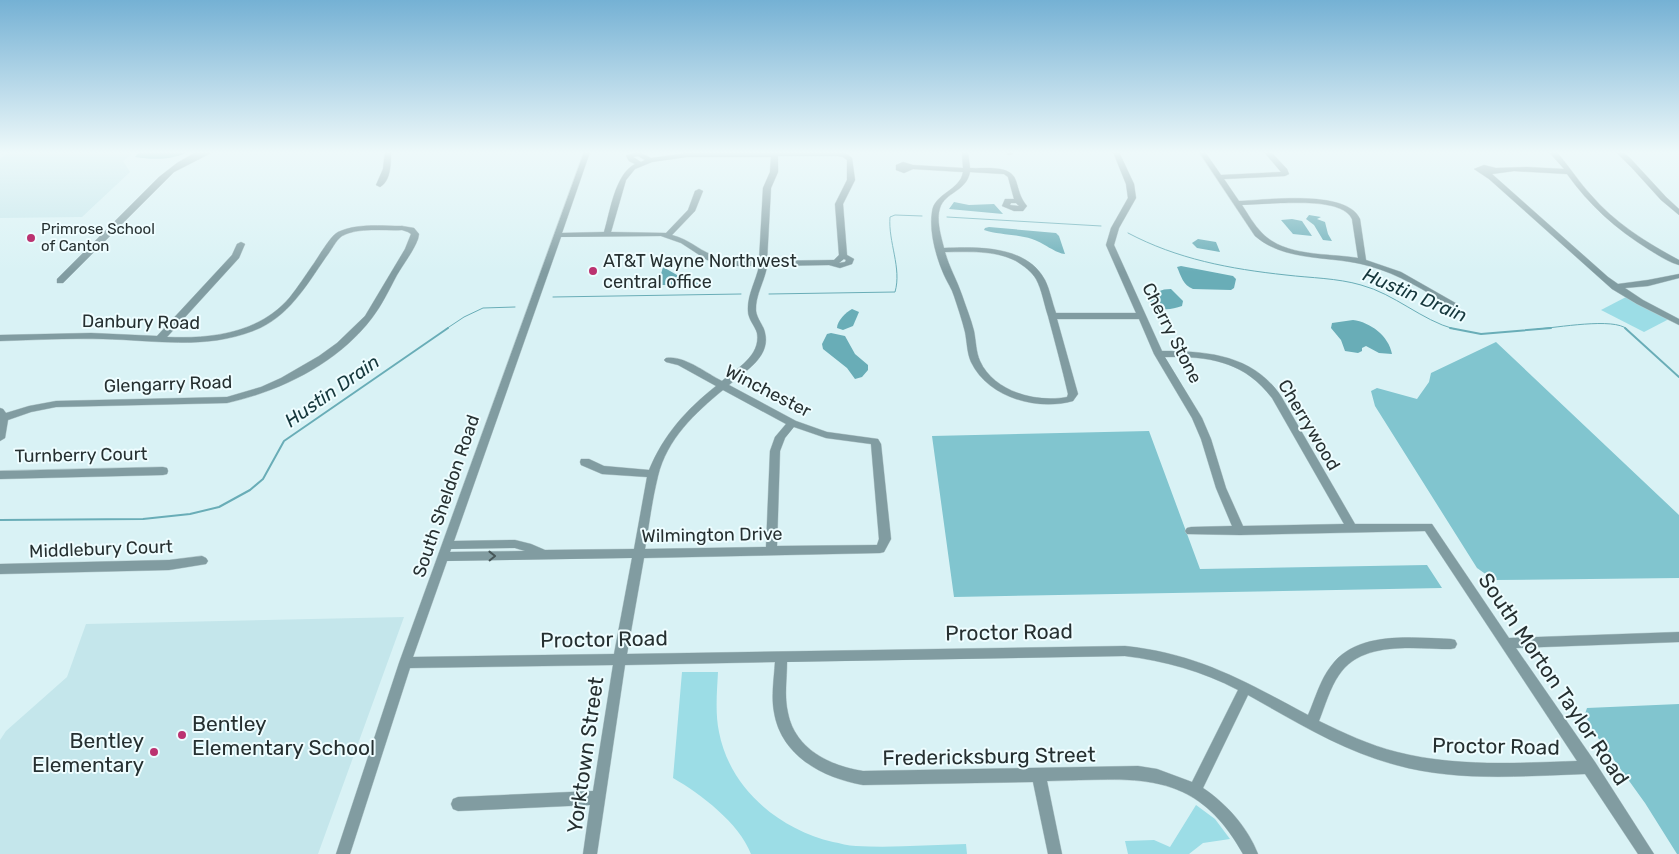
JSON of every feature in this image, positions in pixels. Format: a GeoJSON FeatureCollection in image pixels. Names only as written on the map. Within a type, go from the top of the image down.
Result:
{"type":"FeatureCollection","features":[{"type":"Feature","properties":{"kind":"street"},"geometry":{"type":"LineString","coordinates":[[60,281],[149,192]]}},
{"type":"Feature","properties":{"kind":"street","name":"South Sheldon Road"},"geometry":{"type":"LineString","coordinates":[[343,854],[405,663],[573,192]]}},
{"type":"Feature","properties":{"kind":"street"},"geometry":{"type":"LineString","coordinates":[[607,234],[619,192]]}},
{"type":"Feature","properties":{"kind":"street"},"geometry":{"type":"LineString","coordinates":[[668,235],[690,211],[698,192]]}},
{"type":"Feature","properties":{"kind":"street"},"geometry":{"type":"LineString","coordinates":[[764,264],[767,192]]}},
{"type":"Feature","properties":{"kind":"street"},"geometry":{"type":"LineString","coordinates":[[558,235],[653,233],[668,235],[684,241],[704,255],[716,260],[736,264],[764,264],[838,260],[850,259],[848,264],[840,266],[838,260],[839,204],[845,192]]}},
{"type":"Feature","properties":{"kind":"street"},"geometry":{"type":"LineString","coordinates":[[941,250],[989,251],[1021,261],[1040,278],[1073,394],[1070,399],[1046,401],[1024,398],[1003,389],[984,375],[974,357],[957,292],[948,276],[941,250],[936,219],[937,205],[952,192]]}},
{"type":"Feature","properties":{"kind":"street"},"geometry":{"type":"LineString","coordinates":[[1017,192],[1018,202]]}},
{"type":"Feature","properties":{"kind":"street","name":"Cherry Stone"},"geometry":{"type":"LineString","coordinates":[[1131,192],[1132,198],[1115,228],[1110,245],[1159,354],[1197,418],[1206,439],[1221,488],[1240,531]]}},
{"type":"Feature","properties":{"kind":"street"},"geometry":{"type":"LineString","coordinates":[[1229,192],[1261,237],[1274,246],[1362,261],[1419,281],[1455,305]]}},
{"type":"Feature","properties":{"kind":"street"},"geometry":{"type":"LineString","coordinates":[[1507,192],[1615,287],[1679,322]]}},
{"type":"Feature","properties":{"kind":"street"},"geometry":{"type":"LineString","coordinates":[[1584,192],[1619,225],[1644,243],[1679,263]]}},
{"type":"Feature","properties":{"kind":"street"},"geometry":{"type":"LineString","coordinates":[[1657,192],[1679,213]]}},
{"type":"Feature","properties":{"kind":"street"},"geometry":{"type":"LineString","coordinates":[[1237,203],[1321,202],[1340,206],[1350,212],[1355,218],[1362,261]]}},
{"type":"Feature","properties":{"kind":"street","name":"Danbury Road"},"geometry":{"type":"LineString","coordinates":[[0,338],[101,336],[191,341],[217,339],[245,330],[270,318],[292,300],[334,238],[343,233],[359,229],[402,228],[411,230],[414,233]]}},
{"type":"Feature","properties":{"kind":"street","name":"Glengarry Road"},"geometry":{"type":"LineString","coordinates":[[1,416],[56,404],[227,400],[252,394],[276,385],[335,348],[362,324],[374,309],[414,238],[414,233]]}},
{"type":"Feature","properties":{"kind":"street"},"geometry":{"type":"LineString","coordinates":[[159,340],[236,256],[241,244]]}},
{"type":"Feature","properties":{"kind":"street","name":"Yorktown Street"},"geometry":{"type":"LineString","coordinates":[[590,854],[619,659],[653,474],[661,452],[678,424],[698,404],[753,359],[760,347],[761,333],[754,318],[752,307],[753,295],[764,264]]}},
{"type":"Feature","properties":{"kind":"street"},"geometry":{"type":"LineString","coordinates":[[1615,287],[1648,283],[1679,276]]}},
{"type":"Feature","properties":{"kind":"street"},"geometry":{"type":"LineString","coordinates":[[1052,316],[1142,316]]}},
{"type":"Feature","properties":{"kind":"street","name":"Cherrywood"},"geometry":{"type":"LineString","coordinates":[[1159,354],[1196,354],[1223,359],[1249,370],[1265,383],[1276,396],[1352,529]]}},
{"type":"Feature","properties":{"kind":"street","name":"Winchester"},"geometry":{"type":"LineString","coordinates":[[669,360],[681,364],[792,424],[826,435],[873,440],[876,443],[885,539],[880,549]]}},
{"type":"Feature","properties":{"kind":"street"},"geometry":{"type":"LineString","coordinates":[[0,438],[1,416]]}},
{"type":"Feature","properties":{"kind":"street"},"geometry":{"type":"LineString","coordinates":[[771,552],[775,451],[780,437],[792,424]]}},
{"type":"Feature","properties":{"kind":"street"},"geometry":{"type":"LineString","coordinates":[[585,462],[602,470],[653,474]]}},
{"type":"Feature","properties":{"kind":"street","name":"Turnberry Court"},"geometry":{"type":"LineString","coordinates":[[0,475],[163,470]]}},
{"type":"Feature","properties":{"kind":"street","name":"South Morton Taylor Road"},"geometry":{"type":"LineString","coordinates":[[1352,529],[1428,527],[1647,854]]}},
{"type":"Feature","properties":{"kind":"street"},"geometry":{"type":"LineString","coordinates":[[1192,531],[1352,529]]}},
{"type":"Feature","properties":{"kind":"street","name":"Wilmington Drive"},"geometry":{"type":"LineString","coordinates":[[446,551],[515,544],[544,555],[880,549]]}},
{"type":"Feature","properties":{"kind":"street","name":"Middlebury Court"},"geometry":{"type":"LineString","coordinates":[[0,569],[169,566],[202,561]]}},
{"type":"Feature","properties":{"kind":"street"},"geometry":{"type":"LineString","coordinates":[[1506,643],[1679,637]]}},
{"type":"Feature","properties":{"kind":"street"},"geometry":{"type":"LineString","coordinates":[[1311,723],[1335,670],[1349,655],[1362,648],[1376,646],[1451,644]]}},
{"type":"Feature","properties":{"kind":"street","name":"Proctor Road"},"geometry":{"type":"LineString","coordinates":[[405,663],[1124,651],[1153,654],[1187,663],[1226,678],[1311,723],[1368,750],[1429,766],[1468,770],[1590,767]]}},
{"type":"Feature","properties":{"kind":"street","name":"Fredericksburg Street"},"geometry":{"type":"LineString","coordinates":[[781,656],[780,702],[784,724],[800,749],[825,768],[844,775],[863,778],[1145,773],[1172,779],[1195,790],[1211,801],[1228,818],[1251,854]]}},
{"type":"Feature","properties":{"kind":"street"},"geometry":{"type":"LineString","coordinates":[[1195,790],[1245,688]]}},
{"type":"Feature","properties":{"kind":"street"},"geometry":{"type":"LineString","coordinates":[[1039,775],[1055,854]]}},
{"type":"Feature","properties":{"kind":"street"},"geometry":{"type":"LineString","coordinates":[[458,804],[599,798]]}},
{"type":"Feature","properties":{"kind":"shaded area"},"geometry":{"type":"Polygon","coordinates":[[[0,192],[109,192],[82,217],[0,218],[0,192]]]}},
{"type":"Feature","properties":{"kind":"shaded area"},"geometry":{"type":"Polygon","coordinates":[[[954,202],[969,205],[994,204],[1003,214],[949,209],[954,202]]]}},
{"type":"Feature","properties":{"kind":"shaded area"},"geometry":{"type":"Polygon","coordinates":[[[1309,215],[1321,217],[1317,219],[1325,222],[1332,241],[1323,240],[1314,225],[1306,219],[1309,215]]]}},
{"type":"Feature","properties":{"kind":"shaded area"},"geometry":{"type":"Polygon","coordinates":[[[1292,219],[1302,221],[1312,236],[1293,234],[1281,220],[1292,219]]]}},
{"type":"Feature","properties":{"kind":"shaded area"},"geometry":{"type":"Polygon","coordinates":[[[989,227],[1056,233],[1059,236],[1065,254],[1032,239],[984,230],[989,227]]]}},
{"type":"Feature","properties":{"kind":"shaded area"},"geometry":{"type":"Polygon","coordinates":[[[1198,239],[1216,242],[1220,252],[1197,248],[1192,243],[1198,239]]]}},
{"type":"Feature","properties":{"kind":"shaded area"},"geometry":{"type":"Polygon","coordinates":[[[1181,266],[1233,276],[1236,279],[1234,288],[1231,290],[1193,289],[1183,280],[1177,267],[1181,266]]]}},
{"type":"Feature","properties":{"kind":"shaded area"},"geometry":{"type":"Polygon","coordinates":[[[663,267],[684,279],[705,285],[658,285],[663,267]]]}},
{"type":"Feature","properties":{"kind":"shaded area"},"geometry":{"type":"Polygon","coordinates":[[[1171,289],[1183,301],[1182,306],[1164,309],[1153,305],[1150,301],[1158,292],[1171,289]]]}},
{"type":"Feature","properties":{"kind":"shaded area"},"geometry":{"type":"Polygon","coordinates":[[[1626,297],[1669,319],[1644,332],[1601,310],[1626,297]]]}},
{"type":"Feature","properties":{"kind":"shaded area"},"geometry":{"type":"Polygon","coordinates":[[[852,309],[859,312],[853,326],[843,330],[837,328],[838,322],[852,309]]]}},
{"type":"Feature","properties":{"kind":"shaded area"},"geometry":{"type":"Polygon","coordinates":[[[1353,320],[1366,324],[1378,331],[1387,341],[1392,354],[1379,353],[1366,346],[1358,353],[1345,351],[1341,340],[1331,328],[1332,323],[1353,320]]]}},
{"type":"Feature","properties":{"kind":"shaded area"},"geometry":{"type":"Polygon","coordinates":[[[827,334],[845,336],[855,354],[868,365],[868,370],[862,377],[855,379],[847,368],[823,349],[822,344],[827,334]]]}},
{"type":"Feature","properties":{"kind":"shaded area"},"geometry":{"type":"Polygon","coordinates":[[[1496,342],[1679,515],[1679,578],[1494,580],[1477,568],[1375,406],[1371,391],[1377,388],[1417,399],[1429,382],[1431,373],[1496,342]]]}},
{"type":"Feature","properties":{"kind":"shaded area"},"geometry":{"type":"Polygon","coordinates":[[[1149,431],[1200,569],[1427,565],[1442,588],[954,597],[932,436],[1149,431]]]}},
{"type":"Feature","properties":{"kind":"shaded area","name":"Bentley Elementary School"},"geometry":{"type":"Polygon","coordinates":[[[404,617],[318,854],[0,854],[0,740],[6,731],[67,677],[86,624],[404,617]]]}},
{"type":"Feature","properties":{"kind":"shaded area"},"geometry":{"type":"Polygon","coordinates":[[[682,672],[718,672],[717,717],[725,753],[734,771],[746,788],[760,804],[776,817],[813,836],[847,845],[883,847],[966,844],[967,854],[751,854],[738,831],[718,810],[673,778],[682,672]]]}},
{"type":"Feature","properties":{"kind":"shaded area"},"geometry":{"type":"Polygon","coordinates":[[[1679,704],[1679,854],[1677,854],[1645,803],[1591,728],[1585,714],[1587,708],[1679,704]]]}},
{"type":"Feature","properties":{"kind":"shaded area"},"geometry":{"type":"Polygon","coordinates":[[[1196,805],[1215,819],[1230,839],[1203,843],[1189,854],[1128,854],[1125,841],[1154,840],[1170,847],[1196,805]]]}},
{"type":"Feature","properties":{"kind":"waterway","name":"Hustin Drain"},"geometry":{"type":"LineString","coordinates":[[769,294],[895,292],[897,274],[890,217],[895,215],[922,216]]}},
{"type":"Feature","properties":{"kind":"waterway","name":"Hustin Drain"},"geometry":{"type":"LineString","coordinates":[[947,217],[1101,226]]}},
{"type":"Feature","properties":{"kind":"waterway","name":"Hustin Drain"},"geometry":{"type":"LineString","coordinates":[[1128,233],[1165,250],[1204,262],[1245,270],[1361,285],[1385,294],[1430,320],[1452,328]]}},
{"type":"Feature","properties":{"kind":"waterway","name":"Hustin Drain"},"geometry":{"type":"LineString","coordinates":[[553,297],[741,294]]}},
{"type":"Feature","properties":{"kind":"waterway","name":"Hustin Drain"},"geometry":{"type":"LineString","coordinates":[[446,329],[464,317],[483,308],[515,307]]}},
{"type":"Feature","properties":{"kind":"waterway","name":"Hustin Drain"},"geometry":{"type":"LineString","coordinates":[[1537,329],[1598,323],[1625,328]]}},
{"type":"Feature","properties":{"kind":"waterway","name":"Hustin Drain"},"geometry":{"type":"LineString","coordinates":[[0,520],[143,519],[190,514],[219,507],[250,490],[263,479],[284,441],[448,328]]}},
{"type":"Feature","properties":{"kind":"waterway","name":"Hustin Drain"},"geometry":{"type":"LineString","coordinates":[[1452,328],[1481,334],[1551,328]]}},
{"type":"Feature","properties":{"kind":"waterway","name":"Hustin Drain"},"geometry":{"type":"LineString","coordinates":[[1625,328],[1679,377]]}},
{"type":"Feature","properties":{"kind":"place","name":"Primrose School of Canton"},"geometry":{"type":"Point","coordinates":[31,238]}},
{"type":"Feature","properties":{"kind":"place","name":"AT&T Wayne Northwest central office"},"geometry":{"type":"Point","coordinates":[593,271]}},
{"type":"Feature","properties":{"kind":"place","name":"Bentley Elementary School"},"geometry":{"type":"Point","coordinates":[182,735]}},
{"type":"Feature","properties":{"kind":"place","name":"Bentley Elementary"},"geometry":{"type":"Point","coordinates":[154,752]}}]}
